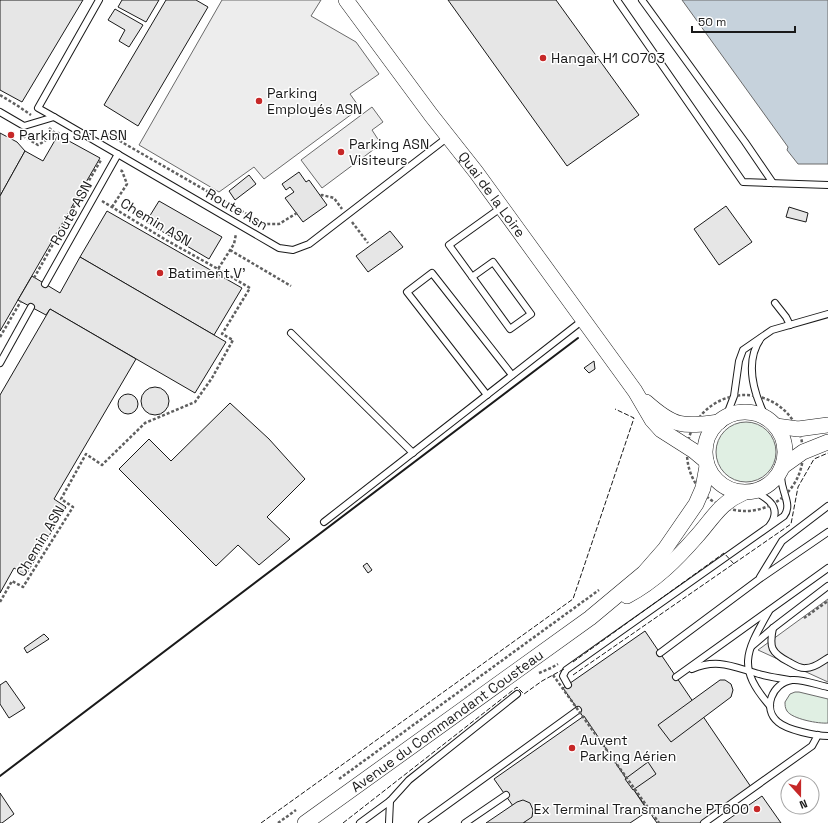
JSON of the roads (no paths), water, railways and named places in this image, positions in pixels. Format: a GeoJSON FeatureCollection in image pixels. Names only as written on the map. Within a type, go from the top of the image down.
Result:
{"type":"FeatureCollection","features":[{"type":"Feature","properties":{"kind":"street","name":"Quai de la Loire"},"geometry":{"type":"LineString","coordinates":[[346,0],[430,115],[502,207],[635,391],[657,427],[687,447],[706,464]]}},
{"type":"Feature","properties":{"kind":"street","name":"Quai de la Loire"},"geometry":{"type":"LineString","coordinates":[[635,391],[666,419],[677,423],[695,424],[722,419]]}},
{"type":"Feature","properties":{"kind":"street"},"geometry":{"type":"LineString","coordinates":[[828,425],[798,429],[771,422],[756,414],[745,412],[734,414],[722,419],[710,432],[705,450],[706,464],[712,476],[723,486],[730,490],[749,492],[768,485],[774,480],[782,469],[803,452],[828,442]]}},
{"type":"Feature","properties":{"kind":"street"},"geometry":{"type":"LineString","coordinates":[[771,422],[781,435],[784,443],[785,456],[782,469]]}},
{"type":"Feature","properties":{"kind":"street","name":"Avenue du Commandant Cousteau"},"geometry":{"type":"LineString","coordinates":[[305,823],[590,618],[652,565],[670,543],[696,504],[696,488],[706,464]]}},
{"type":"Feature","properties":{"kind":"street","name":"Avenue du Commandant Cousteau"},"geometry":{"type":"LineString","coordinates":[[590,618],[645,586],[686,549],[722,506],[732,498],[749,492]]}},
{"type":"Feature","properties":{"kind":"lane","name":"Route Asn"},"geometry":{"type":"LineString","coordinates":[[99,0],[38,108],[279,248],[293,250],[309,244],[448,137]]}},
{"type":"Feature","properties":{"kind":"lane"},"geometry":{"type":"LineString","coordinates":[[617,0],[743,182],[828,185]]}},
{"type":"Feature","properties":{"kind":"lane"},"geometry":{"type":"LineString","coordinates":[[642,0],[774,183]]}},
{"type":"Feature","properties":{"kind":"lane"},"geometry":{"type":"LineString","coordinates":[[0,112],[24,126],[54,117]]}},
{"type":"Feature","properties":{"kind":"lane","name":"Route ASN"},"geometry":{"type":"LineString","coordinates":[[44,284],[118,154]]}},
{"type":"Feature","properties":{"kind":"lane"},"geometry":{"type":"LineString","coordinates":[[472,277],[493,262],[531,314],[510,329],[472,277],[449,245],[502,207]]}},
{"type":"Feature","properties":{"kind":"lane"},"geometry":{"type":"LineString","coordinates":[[487,395],[407,292],[432,273],[512,375]]}},
{"type":"Feature","properties":{"kind":"lane"},"geometry":{"type":"LineString","coordinates":[[774,303],[786,317],[790,325]]}},
{"type":"Feature","properties":{"kind":"lane"},"geometry":{"type":"LineString","coordinates":[[0,363],[31,307]]}},
{"type":"Feature","properties":{"kind":"lane"},"geometry":{"type":"LineString","coordinates":[[722,419],[734,396],[741,353],[745,348],[765,334],[776,329],[828,314]]}},
{"type":"Feature","properties":{"kind":"lane"},"geometry":{"type":"LineString","coordinates":[[324,522],[583,320]]}},
{"type":"Feature","properties":{"kind":"lane"},"geometry":{"type":"LineString","coordinates":[[292,334],[413,453]]}},
{"type":"Feature","properties":{"kind":"lane"},"geometry":{"type":"LineString","coordinates":[[765,334],[757,345],[753,358],[752,373],[756,396],[771,422]]}},
{"type":"Feature","properties":{"kind":"lane"},"geometry":{"type":"LineString","coordinates":[[568,684],[563,676],[566,670],[782,518],[787,512],[787,504],[782,486],[782,469]]}},
{"type":"Feature","properties":{"kind":"lane"},"geometry":{"type":"LineString","coordinates":[[749,492],[767,498],[773,507],[774,517],[769,527]]}},
{"type":"Feature","properties":{"kind":"lane"},"geometry":{"type":"LineString","coordinates":[[758,580],[782,541],[828,506]]}},
{"type":"Feature","properties":{"kind":"lane"},"geometry":{"type":"LineString","coordinates":[[660,653],[758,580],[828,532]]}},
{"type":"Feature","properties":{"kind":"lane"},"geometry":{"type":"LineString","coordinates":[[828,567],[679,675],[703,664],[717,662],[769,677],[797,680],[828,688]]}},
{"type":"Feature","properties":{"kind":"lane"},"geometry":{"type":"LineString","coordinates":[[750,648],[773,628],[828,586]]}},
{"type":"Feature","properties":{"kind":"lane"},"geometry":{"type":"LineString","coordinates":[[770,610],[755,636],[748,657],[749,671],[753,683],[770,706]]}},
{"type":"Feature","properties":{"kind":"lane"},"geometry":{"type":"LineString","coordinates":[[773,628],[770,645],[774,654],[781,658],[805,669],[818,665],[828,658]]}},
{"type":"Feature","properties":{"kind":"lane"},"geometry":{"type":"LineString","coordinates":[[791,680],[784,682],[775,690],[770,706],[774,718],[787,728],[827,738]]}},
{"type":"Feature","properties":{"kind":"lane"},"geometry":{"type":"LineString","coordinates":[[360,823],[390,801],[409,780],[517,694]]}},
{"type":"Feature","properties":{"kind":"lane"},"geometry":{"type":"LineString","coordinates":[[422,823],[578,710]]}},
{"type":"Feature","properties":{"kind":"lane"},"geometry":{"type":"LineString","coordinates":[[704,823],[812,746],[818,735]]}},
{"type":"Feature","properties":{"kind":"lane"},"geometry":{"type":"LineString","coordinates":[[465,823],[506,795]]}},
{"type":"Feature","properties":{"kind":"lane"},"geometry":{"type":"LineString","coordinates":[[389,823],[390,801]]}},
{"type":"Feature","properties":{"kind":"place","name":"Hangar H1 CO703"},"geometry":{"type":"Point","coordinates":[543,58]}},
{"type":"Feature","properties":{"kind":"place","name":"Parking Employés ASN"},"geometry":{"type":"Point","coordinates":[259,101]}},
{"type":"Feature","properties":{"kind":"place","name":"Parking SAT ASN"},"geometry":{"type":"Point","coordinates":[11,135]}},
{"type":"Feature","properties":{"kind":"place","name":"Parking ASN Visiteurs"},"geometry":{"type":"Point","coordinates":[341,152]}},
{"type":"Feature","properties":{"kind":"place","name":"Batiment V'"},"geometry":{"type":"Point","coordinates":[160,273]}},
{"type":"Feature","properties":{"kind":"place","name":"Auvent Parking Aérien"},"geometry":{"type":"Point","coordinates":[572,748]}},
{"type":"Feature","properties":{"kind":"place","name":"Ex Terminal Transmanche PT600"},"geometry":{"type":"Point","coordinates":[757,809]}}]}
